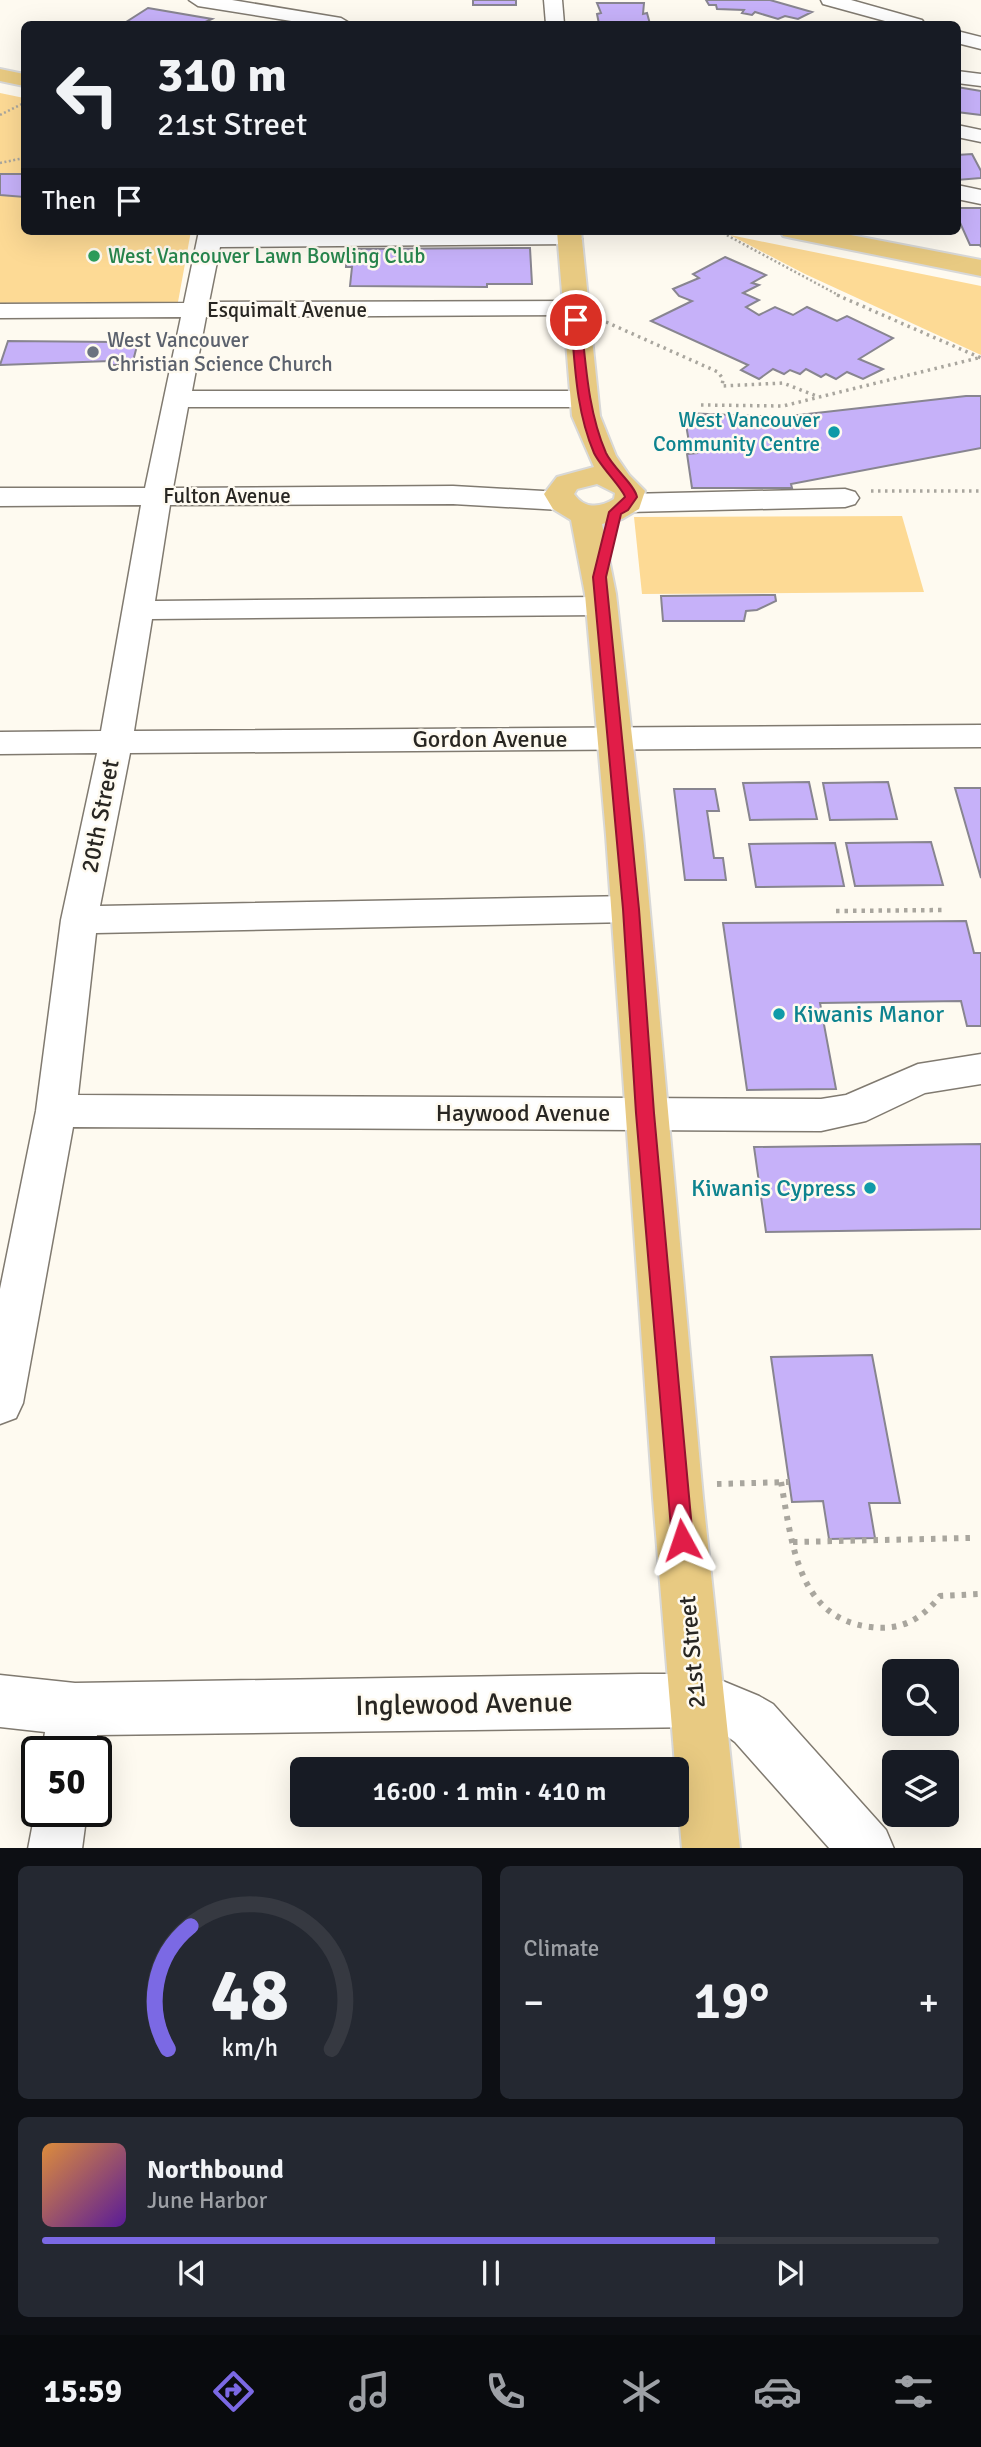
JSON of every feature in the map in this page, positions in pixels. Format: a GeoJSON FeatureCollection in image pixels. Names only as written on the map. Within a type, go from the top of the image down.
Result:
{"type":"FeatureCollection","features":[{"type":"Feature","properties":{"kind":"main road"},"geometry":{"type":"LineString","coordinates":[[0,75],[21,79]]}},
{"type":"Feature","properties":{"kind":"main road","name":"21st Street"},"geometry":{"type":"LineString","coordinates":[[570,235],[585,314],[585,408],[581,456],[572,494],[588,537],[601,591],[631,909],[645,1113],[711,1848]]}},
{"type":"Feature","properties":{"kind":"main road"},"geometry":{"type":"LineString","coordinates":[[812,235],[981,268]]}},
{"type":"Feature","properties":{"kind":"main road","name":"21st Street"},"geometry":{"type":"LineString","coordinates":[[585,408],[601,456],[623,496],[601,591]]}},
{"type":"Feature","properties":{"kind":"main road"},"geometry":{"type":"LineString","coordinates":[[572,494],[596,475],[623,496]]}},
{"type":"Feature","properties":{"kind":"main road"},"geometry":{"type":"LineString","coordinates":[[572,494],[623,496]]}},
{"type":"Feature","properties":{"kind":"street"},"geometry":{"type":"LineString","coordinates":[[198,0],[256,18],[348,19]]}},
{"type":"Feature","properties":{"kind":"street"},"geometry":{"type":"LineString","coordinates":[[553,0],[555,21]]}},
{"type":"Feature","properties":{"kind":"street"},"geometry":{"type":"LineString","coordinates":[[830,0],[904,21]]}},
{"type":"Feature","properties":{"kind":"street"},"geometry":{"type":"LineString","coordinates":[[961,38],[981,43]]}},
{"type":"Feature","properties":{"kind":"street"},"geometry":{"type":"LineString","coordinates":[[961,78],[981,80]]}},
{"type":"Feature","properties":{"kind":"street"},"geometry":{"type":"LineString","coordinates":[[961,132],[981,136]]}},
{"type":"Feature","properties":{"kind":"street"},"geometry":{"type":"LineString","coordinates":[[961,193],[981,197]]}},
{"type":"Feature","properties":{"kind":"street"},"geometry":{"type":"LineString","coordinates":[[210,236],[570,235]]}},
{"type":"Feature","properties":{"kind":"street","name":"20th Street"},"geometry":{"type":"LineString","coordinates":[[0,1403],[56,1111],[79,920],[116,741],[157,496],[210,236]]}},
{"type":"Feature","properties":{"kind":"street","name":"Esquimalt Avenue"},"geometry":{"type":"LineString","coordinates":[[0,311],[585,314]]}},
{"type":"Feature","properties":{"kind":"street"},"geometry":{"type":"LineString","coordinates":[[177,399],[585,408]]}},
{"type":"Feature","properties":{"kind":"street","name":"Fulton Avenue"},"geometry":{"type":"LineString","coordinates":[[0,497],[572,494]]}},
{"type":"Feature","properties":{"kind":"street"},"geometry":{"type":"LineString","coordinates":[[623,496],[708,500],[845,498]]}},
{"type":"Feature","properties":{"kind":"street"},"geometry":{"type":"LineString","coordinates":[[138,610],[601,591]]}},
{"type":"Feature","properties":{"kind":"street","name":"Gordon Avenue"},"geometry":{"type":"LineString","coordinates":[[0,743],[981,736]]}},
{"type":"Feature","properties":{"kind":"street"},"geometry":{"type":"LineString","coordinates":[[79,920],[631,909]]}},
{"type":"Feature","properties":{"kind":"street","name":"Haywood Avenue"},"geometry":{"type":"LineString","coordinates":[[56,1111],[821,1115],[852,1110],[918,1079],[981,1069]]}},
{"type":"Feature","properties":{"kind":"street","name":"Inglewood Avenue"},"geometry":{"type":"LineString","coordinates":[[0,1702],[71,1730],[696,1700],[718,1702],[737,1709],[754,1723],[866,1848]]}},
{"type":"Feature","properties":{"kind":"street"},"geometry":{"type":"LineString","coordinates":[[55,1848],[58,1827]]}},
{"type":"Feature","properties":{"kind":"path"},"geometry":{"type":"LineString","coordinates":[[0,115],[21,104]]}},
{"type":"Feature","properties":{"kind":"path"},"geometry":{"type":"LineString","coordinates":[[0,163],[21,159]]}},
{"type":"Feature","properties":{"kind":"path"},"geometry":{"type":"LineString","coordinates":[[725,235],[756,254],[980,358]]}},
{"type":"Feature","properties":{"kind":"path"},"geometry":{"type":"LineString","coordinates":[[585,314],[718,372],[723,379],[722,386],[783,383],[819,397]]}},
{"type":"Feature","properties":{"kind":"path"},"geometry":{"type":"LineString","coordinates":[[701,405],[783,406],[980,358]]}},
{"type":"Feature","properties":{"kind":"path"},"geometry":{"type":"LineString","coordinates":[[836,911],[944,911]]}},
{"type":"Feature","properties":{"kind":"path"},"geometry":{"type":"LineString","coordinates":[[716,1484],[785,1482],[796,1558],[811,1594],[833,1618],[861,1629],[896,1628],[923,1617],[940,1596],[980,1594]]}},
{"type":"Feature","properties":{"kind":"path"},"geometry":{"type":"LineString","coordinates":[[793,1542],[970,1538]]}},
{"type":"Feature","properties":{"kind":"shaded area"},"geometry":{"type":"Polygon","coordinates":[[[0,93],[21,97],[21,235],[190,235],[178,302],[0,303],[0,93]]]}},
{"type":"Feature","properties":{"kind":"shaded area"},"geometry":{"type":"Polygon","coordinates":[[[730,235],[981,286],[981,355],[805,274],[730,235]]]}},
{"type":"Feature","properties":{"kind":"shaded area"},"geometry":{"type":"Polygon","coordinates":[[[902,516],[924,592],[642,594],[634,517],[902,516]]]}},
{"type":"Feature","properties":{"kind":"building"},"geometry":{"type":"Polygon","coordinates":[[[473,0],[516,0],[516,5],[473,5],[473,0]]]}},
{"type":"Feature","properties":{"kind":"building"},"geometry":{"type":"Polygon","coordinates":[[[706,0],[770,0],[812,12],[798,19],[785,16],[778,19],[755,12],[752,15],[742,13],[744,10],[717,9],[716,5],[709,5],[706,0]]]}},
{"type":"Feature","properties":{"kind":"building"},"geometry":{"type":"Polygon","coordinates":[[[597,3],[644,3],[643,14],[647,13],[649,21],[598,21],[597,14],[601,13],[597,3]]]}},
{"type":"Feature","properties":{"kind":"building"},"geometry":{"type":"Polygon","coordinates":[[[148,8],[212,19],[208,21],[128,21],[148,8]]]}},
{"type":"Feature","properties":{"kind":"building"},"geometry":{"type":"Polygon","coordinates":[[[961,88],[981,91],[981,115],[961,112],[961,88]]]}},
{"type":"Feature","properties":{"kind":"building"},"geometry":{"type":"Polygon","coordinates":[[[972,154],[981,171],[981,178],[961,180],[961,155],[972,154]]]}},
{"type":"Feature","properties":{"kind":"building"},"geometry":{"type":"Polygon","coordinates":[[[0,174],[21,174],[21,197],[0,195],[0,174]]]}},
{"type":"Feature","properties":{"kind":"building"},"geometry":{"type":"Polygon","coordinates":[[[961,208],[981,208],[981,247],[970,245],[961,225],[961,208]]]}},
{"type":"Feature","properties":{"kind":"building"},"geometry":{"type":"Polygon","coordinates":[[[530,248],[532,284],[487,284],[487,287],[350,286],[352,267],[346,267],[347,249],[530,248]]]}},
{"type":"Feature","properties":{"kind":"building"},"geometry":{"type":"Polygon","coordinates":[[[725,257],[766,275],[752,283],[759,285],[743,293],[759,300],[746,307],[759,315],[775,307],[793,315],[807,307],[837,321],[847,316],[893,338],[859,359],[883,369],[863,379],[847,372],[836,379],[826,374],[821,377],[806,369],[800,374],[790,370],[784,374],[773,369],[759,379],[741,370],[748,365],[651,321],[692,301],[679,296],[673,289],[699,278],[693,274],[725,257]]]}},
{"type":"Feature","properties":{"kind":"building"},"geometry":{"type":"Polygon","coordinates":[[[117,338],[139,338],[132,365],[109,365],[110,361],[0,365],[8,341],[116,342],[117,338]]]}},
{"type":"Feature","properties":{"kind":"building","name":"West Vancouver Community Centre"},"geometry":{"type":"Polygon","coordinates":[[[981,396],[981,448],[791,484],[792,488],[692,488],[687,454],[697,453],[696,448],[690,448],[684,413],[781,417],[981,396]]]}},
{"type":"Feature","properties":{"kind":"building"},"geometry":{"type":"Polygon","coordinates":[[[775,595],[776,601],[757,610],[746,611],[744,621],[663,621],[661,596],[775,595]]]}},
{"type":"Feature","properties":{"kind":"building"},"geometry":{"type":"Polygon","coordinates":[[[809,782],[817,819],[750,820],[743,783],[809,782]]]}},
{"type":"Feature","properties":{"kind":"building"},"geometry":{"type":"Polygon","coordinates":[[[888,782],[897,819],[830,820],[823,783],[888,782]]]}},
{"type":"Feature","properties":{"kind":"building"},"geometry":{"type":"Polygon","coordinates":[[[955,788],[981,788],[981,878],[955,788]]]}},
{"type":"Feature","properties":{"kind":"building"},"geometry":{"type":"Polygon","coordinates":[[[674,789],[715,789],[719,811],[707,811],[714,858],[723,858],[726,880],[685,880],[674,789]]]}},
{"type":"Feature","properties":{"kind":"building"},"geometry":{"type":"Polygon","coordinates":[[[931,842],[943,885],[855,886],[846,843],[931,842]]]}},
{"type":"Feature","properties":{"kind":"building"},"geometry":{"type":"Polygon","coordinates":[[[835,843],[844,886],[756,887],[749,844],[835,843]]]}},
{"type":"Feature","properties":{"kind":"building","name":"Kiwanis Manor"},"geometry":{"type":"Polygon","coordinates":[[[966,921],[974,953],[981,953],[981,1026],[967,1026],[961,1001],[820,1003],[836,1089],[747,1090],[723,923],[966,921]]]}},
{"type":"Feature","properties":{"kind":"building","name":"Kiwanis Cypress"},"geometry":{"type":"Polygon","coordinates":[[[981,1144],[981,1229],[766,1232],[754,1147],[981,1144]]]}},
{"type":"Feature","properties":{"kind":"building"},"geometry":{"type":"Polygon","coordinates":[[[872,1355],[900,1503],[869,1503],[875,1538],[829,1539],[823,1501],[792,1502],[771,1357],[872,1355]]]}},
{"type":"Feature","properties":{"kind":"place","name":"West Vancouver Lawn Bowling Club"},"geometry":{"type":"Point","coordinates":[94,256]}},
{"type":"Feature","properties":{"kind":"place","name":"West Vancouver Christian Science Church"},"geometry":{"type":"Point","coordinates":[93,352]}},
{"type":"Feature","properties":{"kind":"place","name":"West Vancouver Community Centre"},"geometry":{"type":"Point","coordinates":[834,432]}},
{"type":"Feature","properties":{"kind":"place","name":"Kiwanis Manor"},"geometry":{"type":"Point","coordinates":[779,1014]}},
{"type":"Feature","properties":{"kind":"place","name":"Kiwanis Cypress"},"geometry":{"type":"Point","coordinates":[870,1188]}},
{"type":"Feature","properties":{"kind":"route"},"geometry":{"type":"LineString","coordinates":[[576,320],[586,416],[601,456],[617,480],[630,491],[631,497],[623,508],[616,512],[600,577],[631,909],[645,1113],[682,1540]]}}]}
